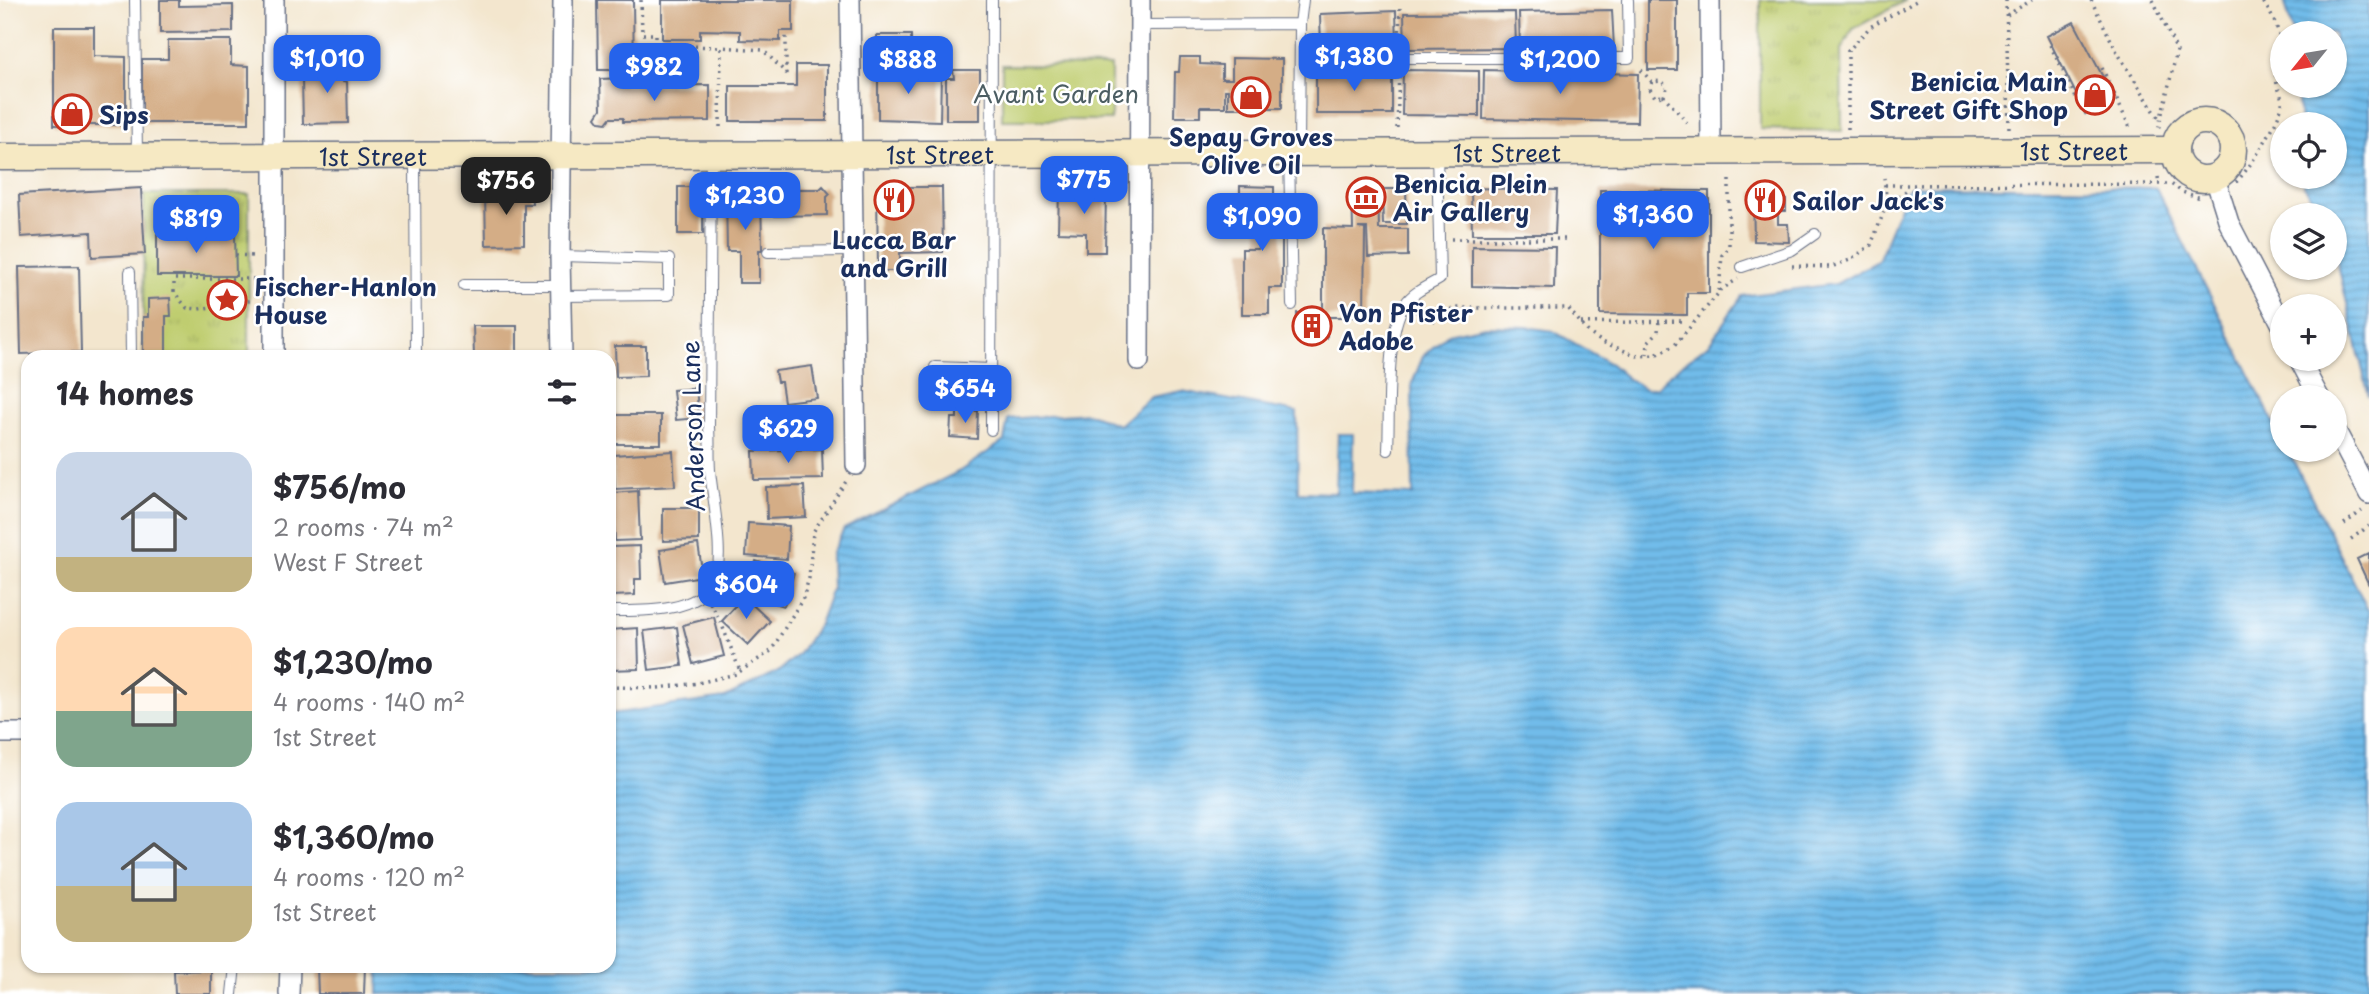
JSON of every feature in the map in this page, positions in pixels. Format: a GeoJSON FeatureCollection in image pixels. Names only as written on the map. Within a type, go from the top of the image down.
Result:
{"type":"FeatureCollection","features":[{"type":"Feature","properties":{"kind":"main road"},"geometry":{"type":"LineString","coordinates":[[2197,121],[2216,123],[2224,128],[2233,145],[2234,155],[2217,186],[2189,175],[2167,149],[2182,132],[2197,121]]}},
{"type":"Feature","properties":{"kind":"main road","name":"1st Street"},"geometry":{"type":"LineString","coordinates":[[0,157],[2167,149]]}},
{"type":"Feature","properties":{"kind":"street"},"geometry":{"type":"LineString","coordinates":[[274,0],[274,350]]}},
{"type":"Feature","properties":{"kind":"street"},"geometry":{"type":"LineString","coordinates":[[562,350],[560,256],[563,0]]}},
{"type":"Feature","properties":{"kind":"street"},"geometry":{"type":"LineString","coordinates":[[850,0],[856,465]]}},
{"type":"Feature","properties":{"kind":"street"},"geometry":{"type":"LineString","coordinates":[[1139,361],[1140,0]]}},
{"type":"Feature","properties":{"kind":"street"},"geometry":{"type":"LineString","coordinates":[[1710,0],[1711,152]]}},
{"type":"Feature","properties":{"kind":"street"},"geometry":{"type":"LineString","coordinates":[[2217,186],[2229,223],[2270,303]]}},
{"type":"Feature","properties":{"kind":"street"},"geometry":{"type":"LineString","coordinates":[[2347,452],[2369,494]]}},
{"type":"Feature","properties":{"kind":"street"},"geometry":{"type":"LineString","coordinates":[[0,733],[21,733]]}},
{"type":"Feature","properties":{"kind":"street"},"geometry":{"type":"LineString","coordinates":[[289,994],[290,973]]}},
{"type":"Feature","properties":{"kind":"lane"},"geometry":{"type":"LineString","coordinates":[[135,0],[138,156]]}},
{"type":"Feature","properties":{"kind":"lane"},"geometry":{"type":"LineString","coordinates":[[991,430],[992,0]]}},
{"type":"Feature","properties":{"kind":"lane"},"geometry":{"type":"LineString","coordinates":[[1292,305],[1294,153],[1303,0]]}},
{"type":"Feature","properties":{"kind":"lane"},"geometry":{"type":"LineString","coordinates":[[1300,58],[1629,58],[1628,0]]}},
{"type":"Feature","properties":{"kind":"lane"},"geometry":{"type":"LineString","coordinates":[[1141,25],[1300,24]]}},
{"type":"Feature","properties":{"kind":"lane"},"geometry":{"type":"LineString","coordinates":[[1388,450],[1392,350],[1397,320],[1405,304],[1418,292],[1440,279],[1437,152]]}},
{"type":"Feature","properties":{"kind":"lane","name":"Anderson Lane"},"geometry":{"type":"LineString","coordinates":[[616,611],[666,609],[684,604],[704,593],[714,582],[718,543],[709,438],[711,154]]}},
{"type":"Feature","properties":{"kind":"lane"},"geometry":{"type":"LineString","coordinates":[[415,155],[416,350]]}},
{"type":"Feature","properties":{"kind":"lane"},"geometry":{"type":"LineString","coordinates":[[1742,267],[1792,250],[1815,234]]}},
{"type":"Feature","properties":{"kind":"lane"},"geometry":{"type":"LineString","coordinates":[[768,252],[853,251]]}},
{"type":"Feature","properties":{"kind":"lane"},"geometry":{"type":"LineString","coordinates":[[464,285],[669,295],[669,259],[560,256]]}},
{"type":"Feature","properties":{"kind":"lane"},"geometry":{"type":"LineString","coordinates":[[130,272],[131,350]]}},
{"type":"Feature","properties":{"kind":"lane"},"geometry":{"type":"LineString","coordinates":[[935,367],[992,369]]}},
{"type":"Feature","properties":{"kind":"lane"},"geometry":{"type":"LineString","coordinates":[[232,994],[234,973]]}},
{"type":"Feature","properties":{"kind":"path"},"geometry":{"type":"LineString","coordinates":[[641,0],[642,34],[656,34],[656,46],[763,50],[786,74],[786,36]]}},
{"type":"Feature","properties":{"kind":"path"},"geometry":{"type":"LineString","coordinates":[[1848,133],[1848,51],[1870,27],[1918,0]]}},
{"type":"Feature","properties":{"kind":"path"},"geometry":{"type":"LineString","coordinates":[[2006,0],[2008,149]]}},
{"type":"Feature","properties":{"kind":"path"},"geometry":{"type":"LineString","coordinates":[[2007,15],[2032,0]]}},
{"type":"Feature","properties":{"kind":"path"},"geometry":{"type":"LineString","coordinates":[[2091,0],[2117,52],[2160,120]]}},
{"type":"Feature","properties":{"kind":"path"},"geometry":{"type":"LineString","coordinates":[[2153,0],[2177,51],[2158,128],[2167,149]]}},
{"type":"Feature","properties":{"kind":"path"},"geometry":{"type":"LineString","coordinates":[[1884,185],[2171,184],[2182,192],[2217,186],[2247,172],[2280,116],[2282,100],[2276,77],[2281,54],[2280,34],[2262,0]]}},
{"type":"Feature","properties":{"kind":"path"},"geometry":{"type":"LineString","coordinates":[[1399,47],[1400,4]]}},
{"type":"Feature","properties":{"kind":"path"},"geometry":{"type":"LineString","coordinates":[[2050,45],[2084,114],[2116,98]]}},
{"type":"Feature","properties":{"kind":"path"},"geometry":{"type":"LineString","coordinates":[[720,127],[721,47]]}},
{"type":"Feature","properties":{"kind":"path"},"geometry":{"type":"LineString","coordinates":[[2102,68],[2134,135]]}},
{"type":"Feature","properties":{"kind":"path"},"geometry":{"type":"LineString","coordinates":[[1397,128],[1399,70]]}},
{"type":"Feature","properties":{"kind":"path"},"geometry":{"type":"LineString","coordinates":[[1641,70],[1652,82]]}},
{"type":"Feature","properties":{"kind":"path"},"geometry":{"type":"LineString","coordinates":[[1652,82],[1662,81],[1667,88],[1664,96]]}},
{"type":"Feature","properties":{"kind":"path"},"geometry":{"type":"LineString","coordinates":[[1652,82],[1650,89],[1655,97],[1664,96]]}},
{"type":"Feature","properties":{"kind":"path"},"geometry":{"type":"LineString","coordinates":[[1664,96],[1686,123]]}},
{"type":"Feature","properties":{"kind":"path"},"geometry":{"type":"LineString","coordinates":[[1990,177],[1990,184]]}},
{"type":"Feature","properties":{"kind":"path"},"geometry":{"type":"LineString","coordinates":[[2158,177],[2159,184]]}},
{"type":"Feature","properties":{"kind":"path"},"geometry":{"type":"LineString","coordinates":[[1784,266],[1831,267],[1850,260],[1871,246],[1886,204],[1884,178]]}},
{"type":"Feature","properties":{"kind":"path"},"geometry":{"type":"LineString","coordinates":[[2026,178],[2027,184]]}},
{"type":"Feature","properties":{"kind":"path"},"geometry":{"type":"LineString","coordinates":[[1719,293],[1722,255],[1728,248],[1729,179]]}},
{"type":"Feature","properties":{"kind":"path"},"geometry":{"type":"LineString","coordinates":[[1886,204],[1906,191],[1919,190]]}},
{"type":"Feature","properties":{"kind":"path"},"geometry":{"type":"LineString","coordinates":[[1439,239],[1568,239]]}},
{"type":"Feature","properties":{"kind":"path"},"geometry":{"type":"LineString","coordinates":[[236,255],[254,256]]}},
{"type":"Feature","properties":{"kind":"path"},"geometry":{"type":"LineString","coordinates":[[1405,304],[1436,321],[1454,308],[1568,308],[1602,342],[1638,356],[1655,355],[1674,346],[1719,293],[1740,278]]}},
{"type":"Feature","properties":{"kind":"path"},"geometry":{"type":"LineString","coordinates":[[254,279],[174,279],[174,292],[187,308],[199,309],[254,300]]}},
{"type":"Feature","properties":{"kind":"path"},"geometry":{"type":"LineString","coordinates":[[226,279],[229,302]]}},
{"type":"Feature","properties":{"kind":"path"},"geometry":{"type":"LineString","coordinates":[[1647,355],[1648,342],[1658,332],[1659,321]]}},
{"type":"Feature","properties":{"kind":"path"},"geometry":{"type":"LineString","coordinates":[[1581,323],[1682,321]]}},
{"type":"Feature","properties":{"kind":"path"},"geometry":{"type":"LineString","coordinates":[[616,687],[658,688],[698,684],[740,671],[771,651],[803,598],[809,578],[813,532],[856,465]]}},
{"type":"Feature","properties":{"kind":"path"},"geometry":{"type":"LineString","coordinates":[[2344,524],[2353,520]]}},
{"type":"Feature","properties":{"kind":"path"},"geometry":{"type":"LineString","coordinates":[[2351,539],[2369,526]]}},
{"type":"Feature","properties":{"kind":"path"},"geometry":{"type":"LineString","coordinates":[[709,603],[720,620],[740,671]]}},
{"type":"Feature","properties":{"kind":"green space"},"geometry":{"type":"Polygon","coordinates":[[[1760,0],[1906,0],[1853,29],[1841,50],[1842,131],[1760,129],[1760,0]]]}},
{"type":"Feature","properties":{"kind":"green space","name":"Avant Garden"},"geometry":{"type":"Polygon","coordinates":[[[1002,65],[1111,66],[1111,120],[1002,120],[1002,65]]]}},
{"type":"Feature","properties":{"kind":"green space"},"geometry":{"type":"Polygon","coordinates":[[[144,194],[249,194],[249,350],[143,350],[144,194]]]}},
{"type":"Feature","properties":{"kind":"water"},"geometry":{"type":"Polygon","coordinates":[[[2284,0],[2369,0],[2369,397],[2342,280],[2347,280],[2347,203],[2316,203],[2306,189],[2347,189],[2347,112],[2299,112],[2298,98],[2347,98],[2347,21],[2290,21],[2284,0]]]}},
{"type":"Feature","properties":{"kind":"water"},"geometry":{"type":"Polygon","coordinates":[[[1913,186],[2156,188],[2270,415],[2270,462],[2294,462],[2369,612],[2369,994],[378,994],[379,973],[616,973],[616,713],[725,698],[778,672],[798,655],[819,624],[832,589],[831,555],[844,529],[960,471],[1004,441],[1008,419],[1087,413],[1119,425],[1151,397],[1182,391],[1297,412],[1298,492],[1336,493],[1338,434],[1353,434],[1352,493],[1413,495],[1412,384],[1423,356],[1448,334],[1485,326],[1553,331],[1611,364],[1628,379],[1646,389],[1657,387],[1709,344],[1742,296],[1836,284],[1878,261],[1906,191],[1913,186]]]}},
{"type":"Feature","properties":{"kind":"building"},"geometry":{"type":"Polygon","coordinates":[[[160,0],[179,0],[179,6],[233,5],[233,32],[160,33],[160,0]]]}},
{"type":"Feature","properties":{"kind":"building"},"geometry":{"type":"Polygon","coordinates":[[[597,0],[633,0],[634,70],[598,70],[597,0]]]}},
{"type":"Feature","properties":{"kind":"building"},"geometry":{"type":"Polygon","coordinates":[[[662,0],[793,0],[793,31],[780,31],[780,41],[740,40],[740,31],[700,30],[700,39],[662,39],[662,0]]]}},
{"type":"Feature","properties":{"kind":"building"},"geometry":{"type":"Polygon","coordinates":[[[1648,0],[1677,0],[1677,70],[1648,70],[1648,0]]]}},
{"type":"Feature","properties":{"kind":"building"},"geometry":{"type":"Polygon","coordinates":[[[1612,10],[1614,48],[1520,50],[1519,12],[1612,10]]]}},
{"type":"Feature","properties":{"kind":"building"},"geometry":{"type":"Polygon","coordinates":[[[1396,11],[1397,46],[1321,49],[1320,14],[1396,11]]]}},
{"type":"Feature","properties":{"kind":"building"},"geometry":{"type":"Polygon","coordinates":[[[1515,12],[1516,48],[1405,49],[1404,13],[1515,12]]]}},
{"type":"Feature","properties":{"kind":"building"},"geometry":{"type":"Polygon","coordinates":[[[2074,22],[2113,96],[2084,110],[2047,36],[2074,22]]]}},
{"type":"Feature","properties":{"kind":"building"},"geometry":{"type":"Polygon","coordinates":[[[54,27],[94,27],[94,56],[126,57],[126,125],[54,125],[54,27]]]}},
{"type":"Feature","properties":{"kind":"building"},"geometry":{"type":"Polygon","coordinates":[[[877,35],[911,35],[911,66],[884,66],[884,57],[877,57],[877,35]]]}},
{"type":"Feature","properties":{"kind":"building"},"geometry":{"type":"Polygon","coordinates":[[[168,40],[231,40],[231,65],[249,66],[249,123],[142,123],[142,59],[168,59],[168,40]]]}},
{"type":"Feature","properties":{"kind":"building"},"geometry":{"type":"Polygon","coordinates":[[[327,47],[341,47],[343,81],[347,82],[348,123],[303,124],[302,79],[329,83],[327,47]]]}},
{"type":"Feature","properties":{"kind":"building"},"geometry":{"type":"Polygon","coordinates":[[[1180,57],[1200,57],[1200,64],[1222,65],[1222,79],[1232,79],[1232,58],[1282,59],[1282,108],[1228,108],[1228,90],[1225,90],[1225,107],[1200,107],[1200,117],[1174,117],[1175,72],[1179,72],[1180,57]]]}},
{"type":"Feature","properties":{"kind":"building"},"geometry":{"type":"Polygon","coordinates":[[[796,65],[827,65],[827,121],[730,121],[730,86],[796,86],[796,65]]]}},
{"type":"Feature","properties":{"kind":"building"},"geometry":{"type":"Polygon","coordinates":[[[878,68],[900,68],[900,74],[941,75],[940,121],[878,119],[878,68]]]}},
{"type":"Feature","properties":{"kind":"building"},"geometry":{"type":"Polygon","coordinates":[[[953,70],[980,70],[980,120],[946,120],[946,78],[954,78],[953,70]]]}},
{"type":"Feature","properties":{"kind":"building"},"geometry":{"type":"Polygon","coordinates":[[[1403,70],[1479,71],[1479,116],[1402,115],[1403,70]]]}},
{"type":"Feature","properties":{"kind":"building"},"geometry":{"type":"Polygon","coordinates":[[[1484,70],[1638,74],[1637,122],[1483,119],[1484,70]]]}},
{"type":"Feature","properties":{"kind":"building"},"geometry":{"type":"Polygon","coordinates":[[[1316,72],[1392,72],[1392,114],[1316,114],[1316,72]]]}},
{"type":"Feature","properties":{"kind":"building"},"geometry":{"type":"Polygon","coordinates":[[[624,78],[624,86],[710,85],[710,121],[623,122],[623,118],[610,118],[606,123],[600,122],[596,117],[601,109],[600,79],[624,78]]]}},
{"type":"Feature","properties":{"kind":"building"},"geometry":{"type":"Polygon","coordinates":[[[823,186],[830,194],[827,197],[827,215],[775,216],[775,189],[820,189],[823,186]]]}},
{"type":"Feature","properties":{"kind":"building"},"geometry":{"type":"Polygon","coordinates":[[[1240,186],[1274,187],[1274,213],[1282,213],[1282,288],[1269,288],[1269,314],[1242,314],[1242,249],[1258,249],[1258,202],[1240,202],[1240,186]]]}},
{"type":"Feature","properties":{"kind":"building"},"geometry":{"type":"Polygon","coordinates":[[[1352,186],[1378,186],[1379,229],[1408,229],[1408,256],[1368,257],[1367,228],[1358,228],[1365,229],[1364,317],[1327,317],[1327,338],[1297,336],[1297,313],[1323,314],[1323,228],[1353,229],[1352,186]]]}},
{"type":"Feature","properties":{"kind":"building"},"geometry":{"type":"Polygon","coordinates":[[[678,187],[703,187],[703,234],[678,234],[678,187]]]}},
{"type":"Feature","properties":{"kind":"building"},"geometry":{"type":"Polygon","coordinates":[[[877,187],[942,187],[943,252],[900,253],[900,271],[878,271],[877,187]]]}},
{"type":"Feature","properties":{"kind":"building"},"geometry":{"type":"Polygon","coordinates":[[[141,188],[145,254],[92,257],[91,232],[21,237],[19,195],[141,188]]]}},
{"type":"Feature","properties":{"kind":"building"},"geometry":{"type":"Polygon","coordinates":[[[531,188],[532,204],[524,204],[524,244],[486,245],[485,194],[515,194],[515,189],[531,188]]]}},
{"type":"Feature","properties":{"kind":"building"},"geometry":{"type":"Polygon","coordinates":[[[1471,188],[1557,190],[1555,234],[1472,234],[1471,188]]]}},
{"type":"Feature","properties":{"kind":"building"},"geometry":{"type":"Polygon","coordinates":[[[1059,189],[1106,190],[1105,252],[1086,252],[1086,233],[1058,232],[1059,189]]]}},
{"type":"Feature","properties":{"kind":"building"},"geometry":{"type":"Polygon","coordinates":[[[1382,189],[1406,189],[1407,224],[1383,224],[1382,189]]]}},
{"type":"Feature","properties":{"kind":"building"},"geometry":{"type":"Polygon","coordinates":[[[1600,190],[1709,191],[1709,293],[1687,293],[1687,315],[1600,314],[1600,190]]]}},
{"type":"Feature","properties":{"kind":"building"},"geometry":{"type":"Polygon","coordinates":[[[726,191],[761,191],[762,250],[759,250],[759,283],[739,283],[739,251],[727,251],[726,191]]]}},
{"type":"Feature","properties":{"kind":"building"},"geometry":{"type":"Polygon","coordinates":[[[1753,192],[1777,192],[1777,200],[1786,199],[1786,211],[1778,211],[1778,224],[1788,224],[1789,242],[1754,241],[1753,192]]]}},
{"type":"Feature","properties":{"kind":"building"},"geometry":{"type":"Polygon","coordinates":[[[157,234],[235,234],[236,276],[157,276],[157,234]]]}},
{"type":"Feature","properties":{"kind":"building"},"geometry":{"type":"Polygon","coordinates":[[[1472,246],[1555,247],[1554,288],[1472,286],[1472,246]]]}},
{"type":"Feature","properties":{"kind":"building"},"geometry":{"type":"Polygon","coordinates":[[[79,266],[81,350],[21,350],[21,354],[19,267],[79,266]]]}},
{"type":"Feature","properties":{"kind":"building"},"geometry":{"type":"Polygon","coordinates":[[[170,298],[171,316],[166,316],[166,350],[143,350],[143,317],[148,317],[148,299],[170,298]]]}},
{"type":"Feature","properties":{"kind":"building"},"geometry":{"type":"Polygon","coordinates":[[[473,326],[517,326],[517,350],[474,350],[473,326]]]}},
{"type":"Feature","properties":{"kind":"building"},"geometry":{"type":"Polygon","coordinates":[[[615,346],[646,346],[646,376],[616,377],[615,346]]]}},
{"type":"Feature","properties":{"kind":"building"},"geometry":{"type":"Polygon","coordinates":[[[812,366],[817,398],[784,402],[781,382],[777,382],[775,371],[812,366]]]}},
{"type":"Feature","properties":{"kind":"building"},"geometry":{"type":"Polygon","coordinates":[[[696,388],[699,418],[676,420],[673,390],[696,388]]]}},
{"type":"Feature","properties":{"kind":"building"},"geometry":{"type":"Polygon","coordinates":[[[957,410],[978,411],[977,439],[950,437],[951,418],[957,418],[957,410]]]}},
{"type":"Feature","properties":{"kind":"building"},"geometry":{"type":"Polygon","coordinates":[[[616,415],[661,415],[661,444],[616,444],[616,415]]]}},
{"type":"Feature","properties":{"kind":"building"},"geometry":{"type":"Polygon","coordinates":[[[822,449],[823,479],[754,480],[753,451],[822,449]]]}},
{"type":"Feature","properties":{"kind":"building"},"geometry":{"type":"Polygon","coordinates":[[[673,451],[675,486],[616,489],[616,455],[673,451]]]}},
{"type":"Feature","properties":{"kind":"building"},"geometry":{"type":"Polygon","coordinates":[[[804,486],[806,517],[767,519],[766,487],[804,486]]]}},
{"type":"Feature","properties":{"kind":"building"},"geometry":{"type":"Polygon","coordinates":[[[638,491],[640,540],[616,541],[616,493],[638,491]]]}},
{"type":"Feature","properties":{"kind":"building"},"geometry":{"type":"Polygon","coordinates":[[[663,508],[699,508],[699,540],[663,541],[663,508]]]}},
{"type":"Feature","properties":{"kind":"building"},"geometry":{"type":"Polygon","coordinates":[[[748,523],[789,526],[787,559],[746,556],[748,523]]]}},
{"type":"Feature","properties":{"kind":"building"},"geometry":{"type":"Polygon","coordinates":[[[698,544],[703,576],[665,582],[660,550],[698,544]]]}},
{"type":"Feature","properties":{"kind":"building"},"geometry":{"type":"Polygon","coordinates":[[[640,546],[641,579],[635,579],[635,595],[616,596],[616,547],[640,546]]]}},
{"type":"Feature","properties":{"kind":"building"},"geometry":{"type":"Polygon","coordinates":[[[2369,553],[2369,585],[2357,559],[2369,553]]]}},
{"type":"Feature","properties":{"kind":"building"},"geometry":{"type":"Polygon","coordinates":[[[756,561],[794,573],[784,606],[746,594],[756,561]]]}},
{"type":"Feature","properties":{"kind":"building"},"geometry":{"type":"Polygon","coordinates":[[[744,597],[770,621],[748,645],[722,621],[744,597]]]}},
{"type":"Feature","properties":{"kind":"building"},"geometry":{"type":"Polygon","coordinates":[[[714,617],[724,656],[693,664],[683,625],[714,617]]]}},
{"type":"Feature","properties":{"kind":"building"},"geometry":{"type":"Polygon","coordinates":[[[677,627],[682,666],[649,670],[644,631],[677,627]]]}},
{"type":"Feature","properties":{"kind":"building"},"geometry":{"type":"Polygon","coordinates":[[[638,628],[639,669],[616,670],[616,630],[638,628]]]}},
{"type":"Feature","properties":{"kind":"building"},"geometry":{"type":"Polygon","coordinates":[[[174,973],[211,973],[211,994],[175,994],[174,973]]]}},
{"type":"Feature","properties":{"kind":"building"},"geometry":{"type":"Polygon","coordinates":[[[317,973],[365,973],[364,994],[318,994],[317,973]]]}},
{"type":"Feature","properties":{"kind":"place","name":"Benicia Main Street Gift Shop"},"geometry":{"type":"Point","coordinates":[2095,95]}},
{"type":"Feature","properties":{"kind":"place","name":"Sepay Groves Olive Oil"},"geometry":{"type":"Point","coordinates":[1251,97]}},
{"type":"Feature","properties":{"kind":"place","name":"Sips"},"geometry":{"type":"Point","coordinates":[72,114]}},
{"type":"Feature","properties":{"kind":"place","name":"Benicia Plein Air Gallery"},"geometry":{"type":"Point","coordinates":[1366,197]}},
{"type":"Feature","properties":{"kind":"place","name":"Lucca Bar and Grill"},"geometry":{"type":"Point","coordinates":[894,200]}},
{"type":"Feature","properties":{"kind":"place","name":"Sailor Jack's"},"geometry":{"type":"Point","coordinates":[1765,200]}},
{"type":"Feature","properties":{"kind":"place","name":"Fischer-Hanlon House"},"geometry":{"type":"Point","coordinates":[227,300]}},
{"type":"Feature","properties":{"kind":"place","name":"Von Pfister Adobe"},"geometry":{"type":"Point","coordinates":[1312,326]}}]}
